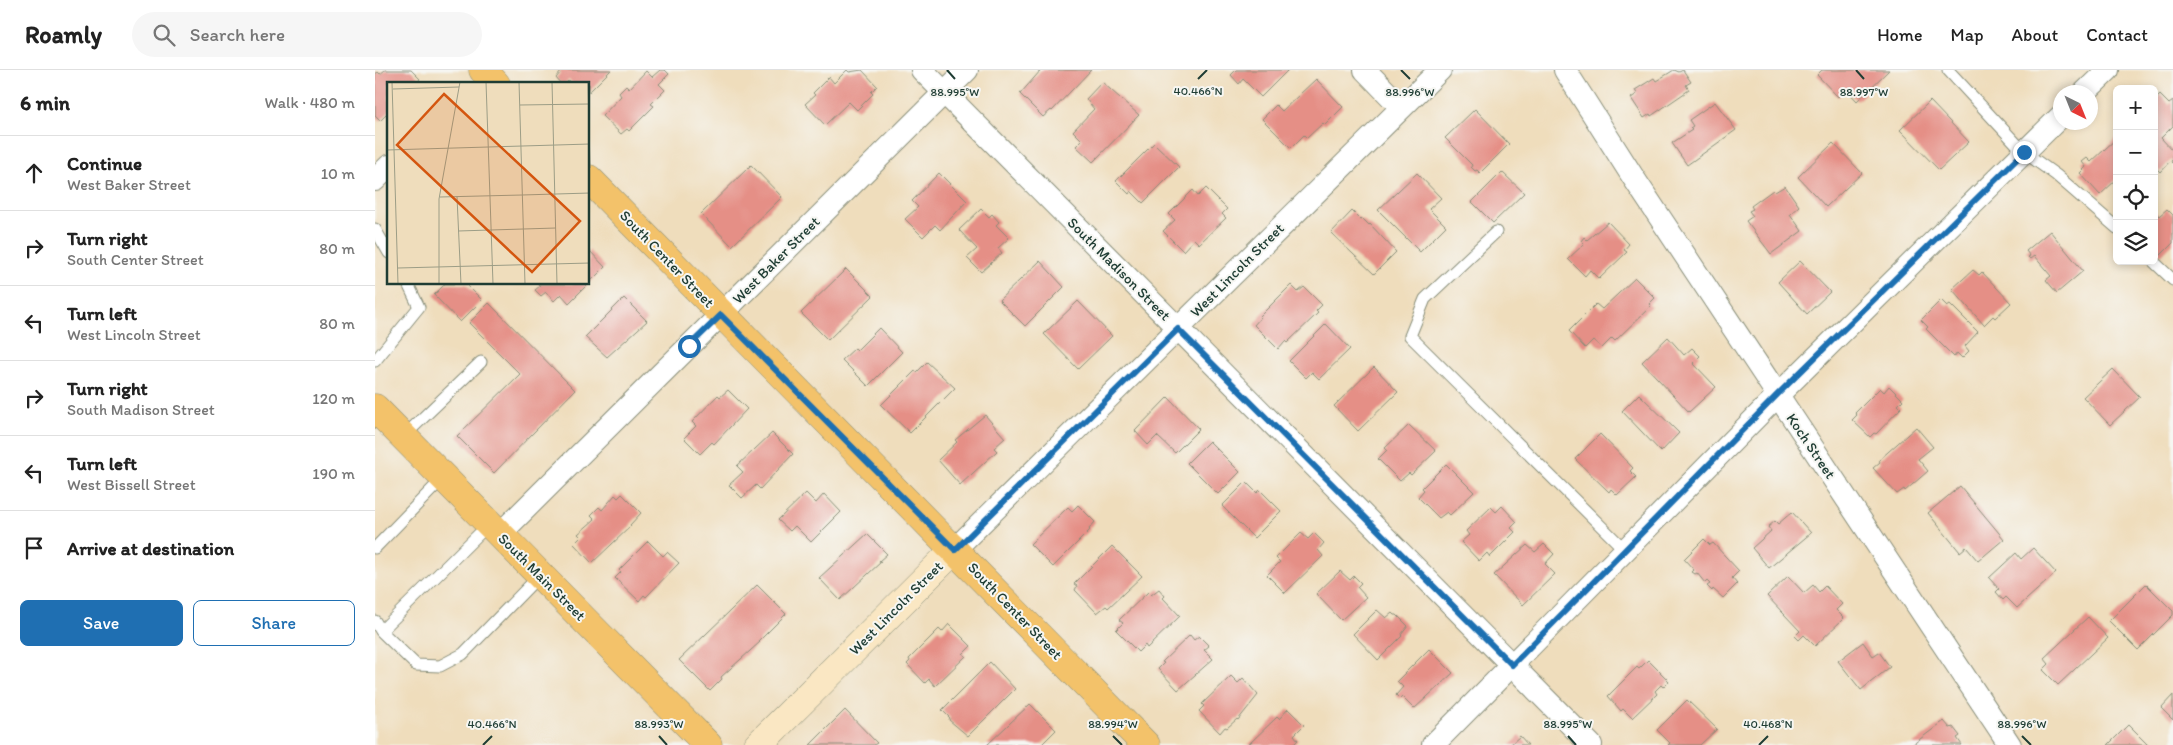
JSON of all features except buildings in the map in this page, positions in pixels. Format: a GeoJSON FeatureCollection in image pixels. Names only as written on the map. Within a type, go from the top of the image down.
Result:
{"type":"FeatureCollection","features":[{"type":"Feature","properties":{"kind":"main road","name":"South Center Street"},"geometry":{"type":"LineString","coordinates":[[590,180],[1146,745]]}},
{"type":"Feature","properties":{"kind":"main road","name":"South Main Street"},"geometry":{"type":"LineString","coordinates":[[375,408],[709,745]]}},
{"type":"Feature","properties":{"kind":"main road","name":"West Lincoln Street"},"geometry":{"type":"LineString","coordinates":[[757,745],[955,550]]}},
{"type":"Feature","properties":{"kind":"street","name":"South Madison Street"},"geometry":{"type":"LineString","coordinates":[[923,70],[1591,745]]}},
{"type":"Feature","properties":{"kind":"street","name":"West Baker Street"},"geometry":{"type":"LineString","coordinates":[[495,529],[721,315],[967,70]]}},
{"type":"Feature","properties":{"kind":"street"},"geometry":{"type":"LineString","coordinates":[[1365,70],[1401,107]]}},
{"type":"Feature","properties":{"kind":"street","name":"West Lincoln Street"},"geometry":{"type":"LineString","coordinates":[[955,550],[1440,70]]}},
{"type":"Feature","properties":{"kind":"street","name":"Koch Street"},"geometry":{"type":"LineString","coordinates":[[1565,70],[1777,395],[2010,745]]}},
{"type":"Feature","properties":{"kind":"street"},"geometry":{"type":"LineString","coordinates":[[2092,85],[2107,70]]}},
{"type":"Feature","properties":{"kind":"street"},"geometry":{"type":"LineString","coordinates":[[1433,745],[1777,395],[2053,124]]}},
{"type":"Feature","properties":{"kind":"street"},"geometry":{"type":"LineString","coordinates":[[375,180],[387,168]]}},
{"type":"Feature","properties":{"kind":"lane"},"geometry":{"type":"LineString","coordinates":[[1947,70],[2024,152],[2055,175],[2113,225]]}},
{"type":"Feature","properties":{"kind":"lane"},"geometry":{"type":"LineString","coordinates":[[375,229],[387,250]]}},
{"type":"Feature","properties":{"kind":"lane"},"geometry":{"type":"LineString","coordinates":[[1496,232],[1425,299],[1410,336],[1624,549]]}},
{"type":"Feature","properties":{"kind":"lane"},"geometry":{"type":"LineString","coordinates":[[2157,265],[2173,280]]}},
{"type":"Feature","properties":{"kind":"lane"},"geometry":{"type":"LineString","coordinates":[[375,361],[419,307],[408,285]]}},
{"type":"Feature","properties":{"kind":"lane"},"geometry":{"type":"LineString","coordinates":[[403,437],[481,362]]}},
{"type":"Feature","properties":{"kind":"lane"},"geometry":{"type":"LineString","coordinates":[[375,548],[444,478]]}},
{"type":"Feature","properties":{"kind":"lane"},"geometry":{"type":"LineString","coordinates":[[495,529],[378,626],[416,665],[440,666],[463,654],[540,575]]}},
{"type":"Feature","properties":{"kind":"route"},"geometry":{"type":"LineString","coordinates":[[689,346],[721,315],[955,550],[1178,329],[1512,665],[1777,395],[2024,152]]}}]}
